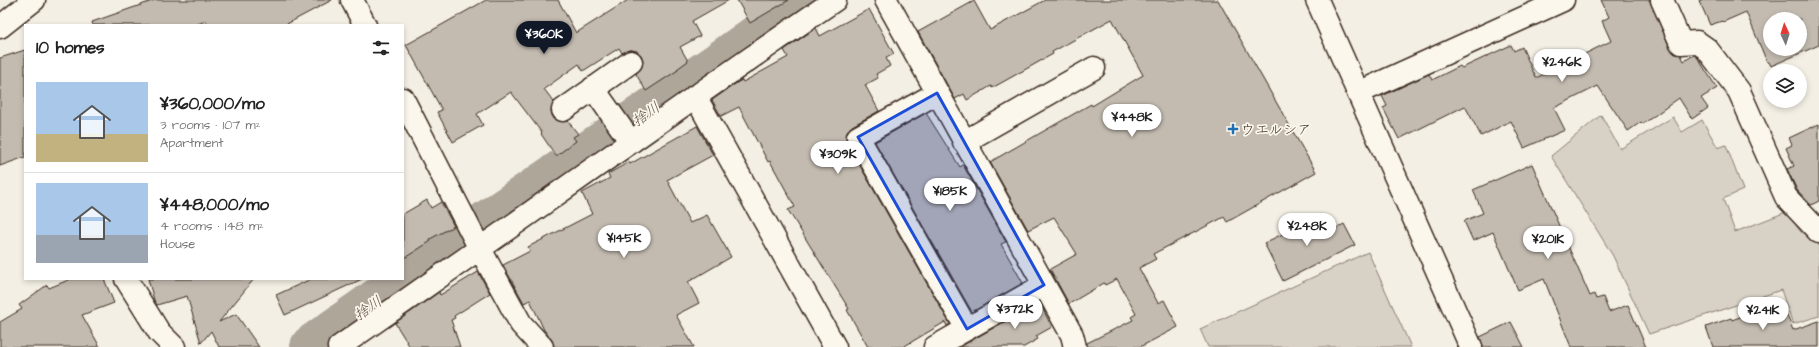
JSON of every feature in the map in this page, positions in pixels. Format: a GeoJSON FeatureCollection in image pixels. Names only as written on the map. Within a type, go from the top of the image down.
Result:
{"type":"FeatureCollection","features":[{"type":"Feature","properties":{"kind":"street"},"geometry":{"type":"LineString","coordinates":[[352,0],[364,24]]}},
{"type":"Feature","properties":{"kind":"street"},"geometry":{"type":"LineString","coordinates":[[339,347],[480,250],[695,96],[835,0]]}},
{"type":"Feature","properties":{"kind":"street"},"geometry":{"type":"LineString","coordinates":[[886,0],[1072,335],[1075,347]]}},
{"type":"Feature","properties":{"kind":"street"},"geometry":{"type":"LineString","coordinates":[[1317,0],[1471,347]]}},
{"type":"Feature","properties":{"kind":"street"},"geometry":{"type":"LineString","coordinates":[[1358,94],[1563,0]]}},
{"type":"Feature","properties":{"kind":"street"},"geometry":{"type":"LineString","coordinates":[[1662,0],[1681,44],[1697,42],[1707,49],[1739,91],[1786,197],[1819,232]]}},
{"type":"Feature","properties":{"kind":"street"},"geometry":{"type":"LineString","coordinates":[[0,27],[30,11]]}},
{"type":"Feature","properties":{"kind":"street"},"geometry":{"type":"LineString","coordinates":[[563,110],[631,62]]}},
{"type":"Feature","properties":{"kind":"street"},"geometry":{"type":"LineString","coordinates":[[964,142],[1094,68]]}},
{"type":"Feature","properties":{"kind":"street"},"geometry":{"type":"LineString","coordinates":[[593,88],[631,142]]}},
{"type":"Feature","properties":{"kind":"street"},"geometry":{"type":"LineString","coordinates":[[937,92],[858,137],[967,329]]}},
{"type":"Feature","properties":{"kind":"street"},"geometry":{"type":"LineString","coordinates":[[695,96],[835,347]]}},
{"type":"Feature","properties":{"kind":"street"},"geometry":{"type":"LineString","coordinates":[[404,101],[480,250],[521,324],[542,347]]}},
{"type":"Feature","properties":{"kind":"street"},"geometry":{"type":"LineString","coordinates":[[127,280],[159,332],[174,347]]}},
{"type":"Feature","properties":{"kind":"street"},"geometry":{"type":"LineString","coordinates":[[935,347],[1044,285]]}},
{"type":"Feature","properties":{"kind":"highlighted area"},"geometry":{"type":"Polygon","coordinates":[[[937,93],[1044,285],[967,329],[858,137],[937,93]]]}},
{"type":"Feature","properties":{"kind":"shaded area"},"geometry":{"type":"Polygon","coordinates":[[[1601,115],[1620,149],[1673,117],[1682,132],[1702,120],[1718,148],[1726,145],[1743,190],[1723,199],[1735,232],[1786,212],[1801,232],[1819,244],[1819,316],[1793,324],[1781,290],[1649,334],[1613,256],[1551,156],[1601,115]]]}},
{"type":"Feature","properties":{"kind":"shaded area"},"geometry":{"type":"Polygon","coordinates":[[[1368,252],[1411,347],[1208,347],[1200,329],[1368,252]]]}},
{"type":"Feature","properties":{"kind":"building"},"geometry":{"type":"Polygon","coordinates":[[[155,0],[332,0],[287,24],[208,24],[206,21],[198,24],[93,24],[92,22],[155,0]]]}},
{"type":"Feature","properties":{"kind":"building"},"geometry":{"type":"Polygon","coordinates":[[[486,0],[558,0],[576,33],[628,0],[729,0],[692,21],[700,36],[680,47],[688,61],[677,69],[678,70],[646,91],[636,74],[642,67],[643,60],[641,55],[637,51],[630,50],[622,53],[619,48],[583,71],[579,64],[544,89],[554,102],[551,111],[553,118],[558,121],[568,121],[578,134],[573,137],[576,141],[556,156],[541,134],[542,133],[511,92],[477,114],[483,125],[453,142],[437,112],[442,110],[406,45],[486,0]]]}},
{"type":"Feature","properties":{"kind":"building"},"geometry":{"type":"Polygon","coordinates":[[[737,0],[789,0],[750,23],[737,0]]]}},
{"type":"Feature","properties":{"kind":"building"},"geometry":{"type":"Polygon","coordinates":[[[1045,0],[1218,0],[1316,172],[1227,222],[1224,217],[1153,254],[1156,259],[1139,268],[1158,303],[1164,300],[1178,327],[1140,347],[1087,347],[1087,343],[1133,320],[1131,317],[1136,314],[1117,279],[1105,285],[1104,283],[1069,304],[1050,269],[1077,254],[1054,217],[1028,230],[990,162],[1091,104],[1092,106],[1143,75],[1112,19],[1052,52],[1053,54],[992,88],[991,86],[967,100],[964,94],[955,99],[918,32],[974,1],[990,30],[1045,0]]]}},
{"type":"Feature","properties":{"kind":"building"},"geometry":{"type":"Polygon","coordinates":[[[1601,0],[1650,0],[1670,48],[1674,53],[1681,55],[1684,61],[1694,55],[1697,57],[1717,88],[1701,98],[1708,108],[1692,119],[1679,98],[1643,124],[1641,122],[1628,131],[1598,86],[1554,108],[1565,130],[1524,148],[1511,121],[1481,136],[1465,106],[1399,139],[1383,108],[1387,106],[1382,96],[1429,74],[1432,80],[1460,66],[1462,68],[1511,45],[1514,51],[1522,47],[1536,78],[1611,41],[1602,21],[1609,17],[1601,0]]]}},
{"type":"Feature","properties":{"kind":"building"},"geometry":{"type":"Polygon","coordinates":[[[1699,0],[1819,0],[1819,45],[1807,50],[1807,12],[1763,12],[1763,52],[1746,12],[1723,22],[1710,25],[1699,0]]]}},
{"type":"Feature","properties":{"kind":"building"},"geometry":{"type":"Polygon","coordinates":[[[869,9],[894,54],[886,58],[890,66],[876,74],[878,78],[865,85],[879,111],[852,126],[847,131],[847,143],[950,324],[947,326],[945,322],[903,347],[868,347],[847,310],[849,309],[788,210],[795,207],[770,161],[768,162],[739,107],[721,116],[712,100],[738,82],[742,80],[743,82],[788,57],[784,50],[816,28],[820,36],[869,9]]]}},
{"type":"Feature","properties":{"kind":"building"},"geometry":{"type":"Polygon","coordinates":[[[24,50],[24,157],[0,166],[0,58],[24,50]]]}},
{"type":"Feature","properties":{"kind":"building"},"geometry":{"type":"Polygon","coordinates":[[[1764,56],[1794,56],[1776,64],[1770,64],[1767,62],[1764,56]]]}},
{"type":"Feature","properties":{"kind":"building"},"geometry":{"type":"Polygon","coordinates":[[[926,113],[960,167],[963,165],[1006,242],[1001,244],[1023,283],[972,312],[875,142],[926,113]]]}},
{"type":"Feature","properties":{"kind":"building"},"geometry":{"type":"Polygon","coordinates":[[[1819,124],[1819,201],[1811,205],[1797,190],[1787,169],[1794,166],[1786,148],[1792,145],[1789,138],[1819,124]]]}},
{"type":"Feature","properties":{"kind":"building"},"geometry":{"type":"Polygon","coordinates":[[[697,126],[713,155],[667,180],[690,223],[707,215],[731,257],[688,282],[699,303],[676,315],[694,347],[554,347],[530,300],[524,303],[503,265],[530,251],[528,247],[592,214],[582,193],[610,178],[608,174],[629,162],[630,164],[697,126]]]}},
{"type":"Feature","properties":{"kind":"building"},"geometry":{"type":"Polygon","coordinates":[[[1532,164],[1590,296],[1594,294],[1596,299],[1603,297],[1609,312],[1628,305],[1646,347],[1571,347],[1544,279],[1518,290],[1493,232],[1473,241],[1464,221],[1483,213],[1473,190],[1532,164]]]}},
{"type":"Feature","properties":{"kind":"building"},"geometry":{"type":"Polygon","coordinates":[[[427,200],[431,208],[441,202],[454,226],[430,239],[431,241],[404,258],[404,213],[427,200]]]}},
{"type":"Feature","properties":{"kind":"building"},"geometry":{"type":"Polygon","coordinates":[[[1322,215],[1331,231],[1344,224],[1355,245],[1283,281],[1264,243],[1322,215]]]}},
{"type":"Feature","properties":{"kind":"building"},"geometry":{"type":"Polygon","coordinates":[[[478,272],[490,293],[454,316],[455,318],[451,320],[460,347],[410,347],[395,323],[439,292],[440,295],[478,272]]]}},
{"type":"Feature","properties":{"kind":"building"},"geometry":{"type":"Polygon","coordinates":[[[69,280],[104,280],[114,303],[82,315],[100,347],[0,347],[0,322],[22,309],[19,305],[47,285],[49,288],[69,280]]]}},
{"type":"Feature","properties":{"kind":"building"},"geometry":{"type":"Polygon","coordinates":[[[148,280],[253,280],[219,322],[236,314],[259,347],[219,347],[211,331],[201,343],[187,296],[157,305],[148,280]]]}},
{"type":"Feature","properties":{"kind":"building"},"geometry":{"type":"Polygon","coordinates":[[[309,280],[360,280],[285,315],[276,295],[309,280]]]}},
{"type":"Feature","properties":{"kind":"building"},"geometry":{"type":"Polygon","coordinates":[[[1781,301],[1793,330],[1819,321],[1819,347],[1713,347],[1706,327],[1731,318],[1732,320],[1781,301]]]}},
{"type":"Feature","properties":{"kind":"building"},"geometry":{"type":"Polygon","coordinates":[[[1039,302],[1052,327],[1036,336],[1038,339],[1024,347],[960,347],[1039,302]]]}},
{"type":"Feature","properties":{"kind":"building"},"geometry":{"type":"Polygon","coordinates":[[[1511,322],[1524,347],[1483,347],[1480,337],[1511,322]]]}},
{"type":"Feature","properties":{"kind":"waterway","name":"捨川"},"geometry":{"type":"LineString","coordinates":[[482,227],[719,65],[809,0]]}},
{"type":"Feature","properties":{"kind":"waterway","name":"捨川"},"geometry":{"type":"LineString","coordinates":[[313,347],[461,242]]}},
{"type":"Feature","properties":{"kind":"place","name":"ウエルシア"},"geometry":{"type":"Point","coordinates":[1233,129]}}]}
